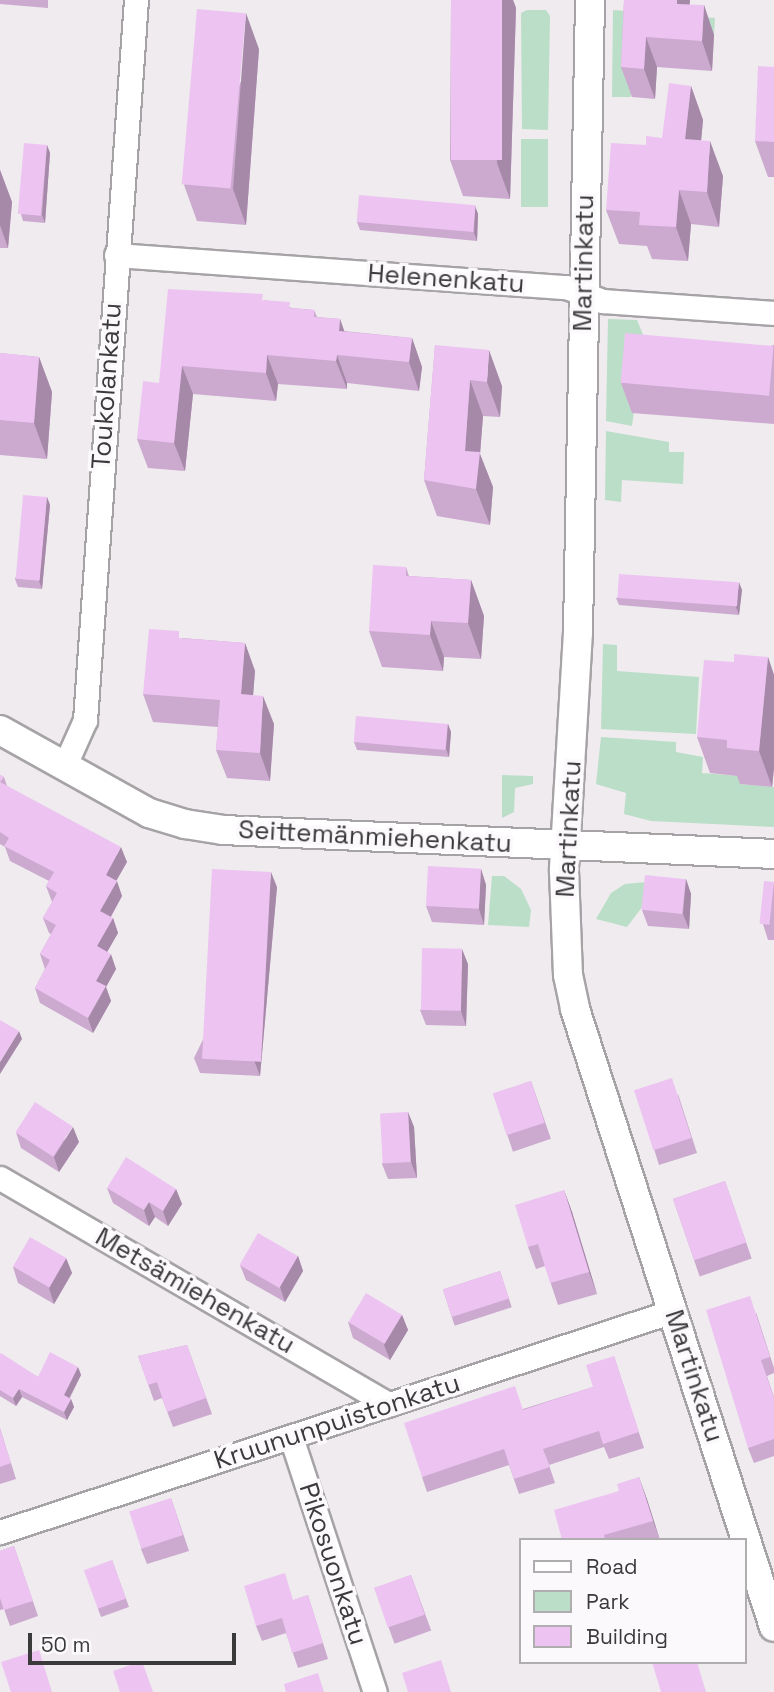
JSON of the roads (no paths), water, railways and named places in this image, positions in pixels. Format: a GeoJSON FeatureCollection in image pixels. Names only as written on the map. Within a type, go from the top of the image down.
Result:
{"type":"FeatureCollection","features":[{"type":"Feature","properties":{"kind":"street","name":"Toukolankatu"},"geometry":{"type":"LineString","coordinates":[[64,767],[85,720],[136,0]]}},
{"type":"Feature","properties":{"kind":"street","name":"Martinkatu"},"geometry":{"type":"LineString","coordinates":[[590,0],[578,645],[564,926],[575,1009],[746,1538]]}},
{"type":"Feature","properties":{"kind":"street","name":"Helenenkatu"},"geometry":{"type":"LineString","coordinates":[[116,255],[566,287],[603,301],[774,313]]}},
{"type":"Feature","properties":{"kind":"street","name":"Seittemänmiehenkatu"},"geometry":{"type":"LineString","coordinates":[[0,730],[149,813],[184,824],[566,846],[774,854]]}},
{"type":"Feature","properties":{"kind":"street","name":"Metsämiehenkatu"},"geometry":{"type":"LineString","coordinates":[[0,1178],[389,1404]]}},
{"type":"Feature","properties":{"kind":"street","name":"Kruununpuistonkatu"},"geometry":{"type":"LineString","coordinates":[[0,1532],[673,1311]]}},
{"type":"Feature","properties":{"kind":"street","name":"Pikosuonkatu"},"geometry":{"type":"LineString","coordinates":[[291,1437],[375,1692]]}},
{"type":"Feature","properties":{"kind":"street","name":"Martinkatu"},"geometry":{"type":"LineString","coordinates":[[746,1539],[774,1627]]}}]}
